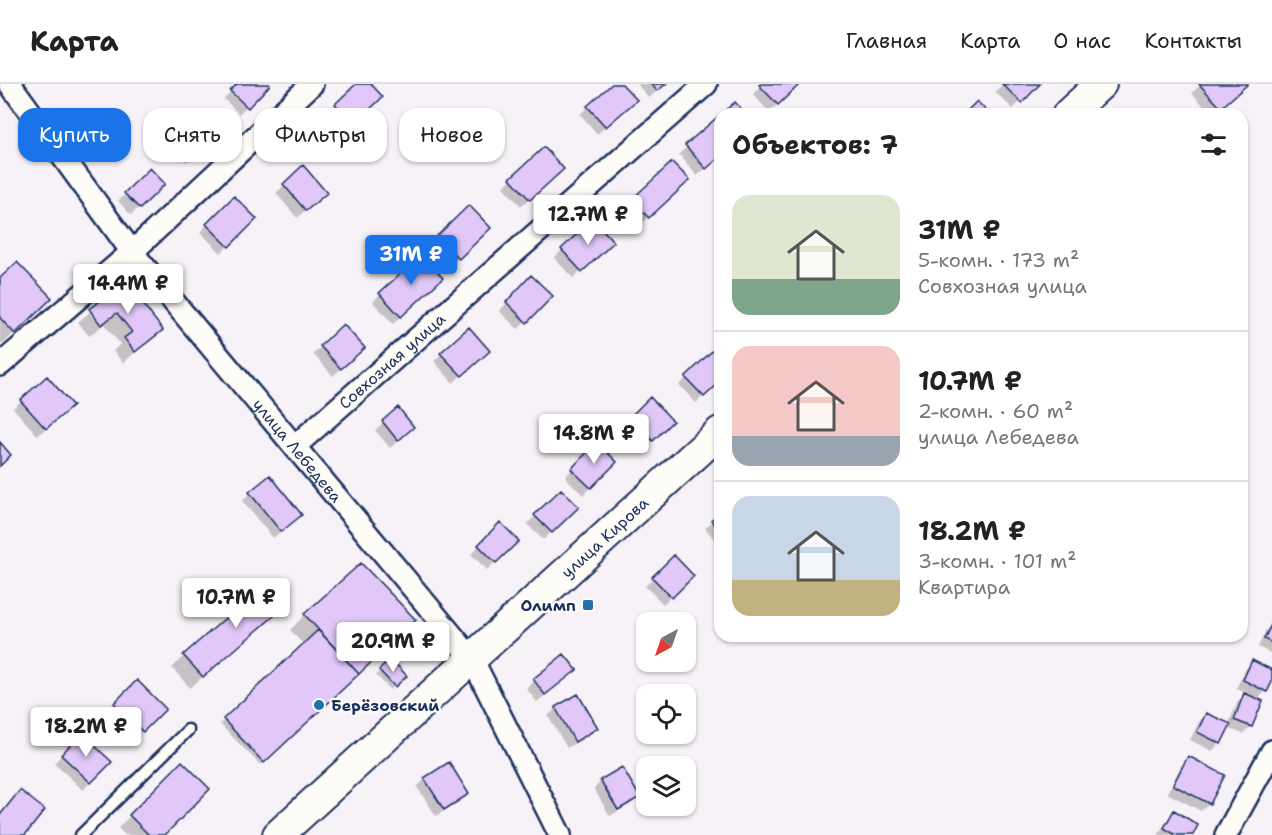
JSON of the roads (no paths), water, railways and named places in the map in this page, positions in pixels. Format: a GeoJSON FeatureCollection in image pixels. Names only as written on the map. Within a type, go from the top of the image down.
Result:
{"type":"FeatureCollection","features":[{"type":"Feature","properties":{"kind":"street","name":"улица Лебедева"},"geometry":{"type":"LineString","coordinates":[[9,84],[132,252],[472,659],[560,835]]}},
{"type":"Feature","properties":{"kind":"street"},"geometry":{"type":"LineString","coordinates":[[0,365],[132,252],[312,84]]}},
{"type":"Feature","properties":{"kind":"street","name":"Совхозная улица"},"geometry":{"type":"LineString","coordinates":[[295,446],[706,84]]}},
{"type":"Feature","properties":{"kind":"street"},"geometry":{"type":"LineString","coordinates":[[1075,108],[1101,84]]}},
{"type":"Feature","properties":{"kind":"street","name":"улица Кирова"},"geometry":{"type":"LineString","coordinates":[[278,835],[714,437]]}},
{"type":"Feature","properties":{"kind":"street"},"geometry":{"type":"LineString","coordinates":[[1226,835],[1272,751]]}},
{"type":"Feature","properties":{"kind":"lane"},"geometry":{"type":"LineString","coordinates":[[81,835],[188,730]]}},
{"type":"Feature","properties":{"kind":"place","name":"Олимп"},"geometry":{"type":"Point","coordinates":[588,605]}},
{"type":"Feature","properties":{"kind":"place","name":"Берёзовский"},"geometry":{"type":"Point","coordinates":[319,705]}}]}
